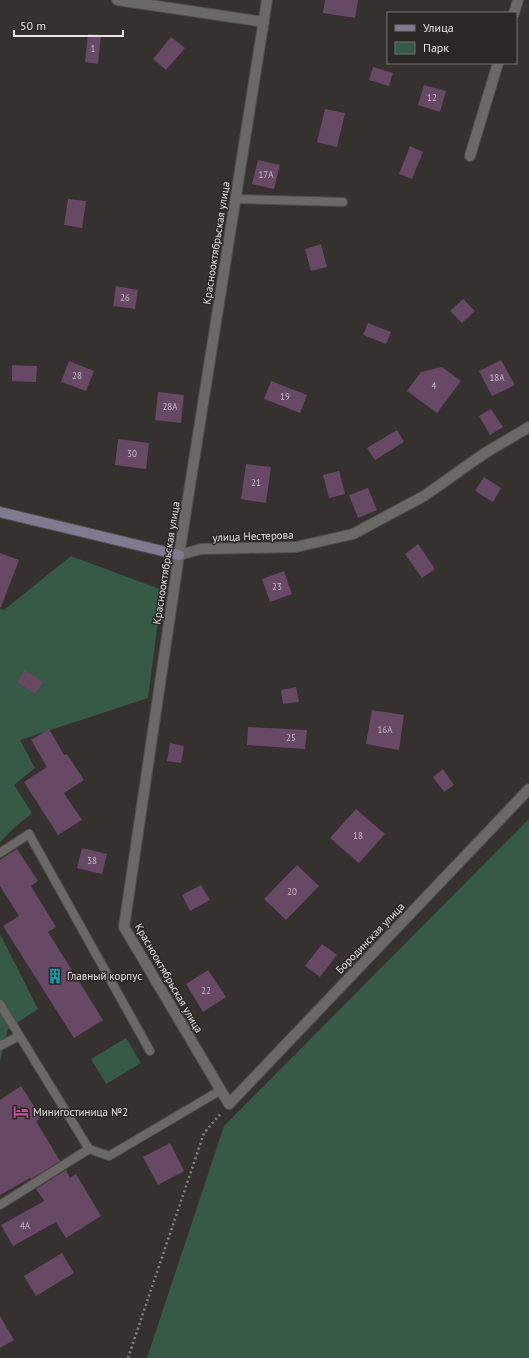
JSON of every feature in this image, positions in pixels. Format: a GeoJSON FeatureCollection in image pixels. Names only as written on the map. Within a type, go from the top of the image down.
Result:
{"type":"FeatureCollection","features":[{"type":"Feature","properties":{"kind":"street"},"geometry":{"type":"LineString","coordinates":[[117,0],[264,22]]}},
{"type":"Feature","properties":{"kind":"street","name":"Краснооктябрьская улица"},"geometry":{"type":"LineString","coordinates":[[229,1104],[124,927],[179,554],[267,0]]}},
{"type":"Feature","properties":{"kind":"street"},"geometry":{"type":"LineString","coordinates":[[514,12],[518,0]]}},
{"type":"Feature","properties":{"kind":"street"},"geometry":{"type":"LineString","coordinates":[[470,156],[498,64]]}},
{"type":"Feature","properties":{"kind":"street","name":"улица Нестерова"},"geometry":{"type":"LineString","coordinates":[[0,512],[179,554],[201,549],[296,547],[353,534],[424,496],[485,453],[529,427]]}},
{"type":"Feature","properties":{"kind":"street","name":"Бородинская улица"},"geometry":{"type":"LineString","coordinates":[[229,1104],[529,789]]}},
{"type":"Feature","properties":{"kind":"lane"},"geometry":{"type":"LineString","coordinates":[[235,199],[343,202]]}},
{"type":"Feature","properties":{"kind":"lane"},"geometry":{"type":"LineString","coordinates":[[0,853],[29,834],[150,1051]]}},
{"type":"Feature","properties":{"kind":"lane"},"geometry":{"type":"LineString","coordinates":[[0,1004],[89,1149],[109,1156],[220,1090]]}},
{"type":"Feature","properties":{"kind":"lane"},"geometry":{"type":"LineString","coordinates":[[0,1046],[19,1036]]}},
{"type":"Feature","properties":{"kind":"lane"},"geometry":{"type":"LineString","coordinates":[[0,1205],[89,1149]]}},
{"type":"Feature","properties":{"kind":"path"},"geometry":{"type":"LineString","coordinates":[[128,1358],[204,1133],[229,1104]]}},
{"type":"Feature","properties":{"kind":"green space"},"geometry":{"type":"Polygon","coordinates":[[[71,556],[162,590],[148,698],[20,740],[35,768],[14,785],[32,813],[0,842],[0,609],[4,610],[71,556]]]}},
{"type":"Feature","properties":{"kind":"green space"},"geometry":{"type":"Polygon","coordinates":[[[529,819],[529,1358],[147,1358],[224,1126],[529,819]]]}},
{"type":"Feature","properties":{"kind":"green space"},"geometry":{"type":"Polygon","coordinates":[[[0,934],[38,1009],[8,1029],[0,1061],[0,934]]]}},
{"type":"Feature","properties":{"kind":"green space"},"geometry":{"type":"Polygon","coordinates":[[[126,1038],[141,1063],[106,1084],[91,1059],[126,1038]]]}},
{"type":"Feature","properties":{"kind":"building"},"geometry":{"type":"Polygon","coordinates":[[[325,0],[358,0],[355,18],[323,13],[325,0]]]}},
{"type":"Feature","properties":{"kind":"building"},"geometry":{"type":"Polygon","coordinates":[[[88,34],[101,35],[98,64],[85,62],[88,34]]]}},
{"type":"Feature","properties":{"kind":"building"},"geometry":{"type":"Polygon","coordinates":[[[171,37],[185,48],[166,70],[153,59],[171,37]]]}},
{"type":"Feature","properties":{"kind":"building"},"geometry":{"type":"Polygon","coordinates":[[[373,67],[393,73],[389,86],[369,80],[373,67]]]}},
{"type":"Feature","properties":{"kind":"building"},"geometry":{"type":"Polygon","coordinates":[[[424,85],[446,91],[440,112],[418,105],[424,85]]]}},
{"type":"Feature","properties":{"kind":"building"},"geometry":{"type":"Polygon","coordinates":[[[325,109],[345,113],[337,147],[317,142],[325,109]]]}},
{"type":"Feature","properties":{"kind":"building"},"geometry":{"type":"Polygon","coordinates":[[[410,146],[423,152],[412,179],[399,174],[410,146]]]}},
{"type":"Feature","properties":{"kind":"building"},"geometry":{"type":"Polygon","coordinates":[[[258,160],[280,165],[274,189],[252,184],[258,160]]]}},
{"type":"Feature","properties":{"kind":"building"},"geometry":{"type":"Polygon","coordinates":[[[68,199],[86,201],[82,228],[64,225],[68,199]]]}},
{"type":"Feature","properties":{"kind":"building"},"geometry":{"type":"Polygon","coordinates":[[[321,244],[327,267],[311,271],[305,249],[321,244]]]}},
{"type":"Feature","properties":{"kind":"building"},"geometry":{"type":"Polygon","coordinates":[[[116,286],[138,290],[135,309],[113,306],[116,286]]]}},
{"type":"Feature","properties":{"kind":"building"},"geometry":{"type":"Polygon","coordinates":[[[463,299],[475,311],[462,323],[450,311],[463,299]]]}},
{"type":"Feature","properties":{"kind":"building"},"geometry":{"type":"Polygon","coordinates":[[[368,323],[391,332],[386,344],[363,335],[368,323]]]}},
{"type":"Feature","properties":{"kind":"building"},"geometry":{"type":"Polygon","coordinates":[[[501,360],[515,385],[492,396],[479,371],[501,360]]]}},
{"type":"Feature","properties":{"kind":"building"},"geometry":{"type":"Polygon","coordinates":[[[69,361],[94,371],[86,391],[61,382],[69,361]]]}},
{"type":"Feature","properties":{"kind":"building"},"geometry":{"type":"Polygon","coordinates":[[[12,365],[37,366],[36,382],[12,381],[12,365]]]}},
{"type":"Feature","properties":{"kind":"building"},"geometry":{"type":"Polygon","coordinates":[[[442,367],[461,381],[437,413],[407,391],[421,372],[442,367]]]}},
{"type":"Feature","properties":{"kind":"building"},"geometry":{"type":"Polygon","coordinates":[[[271,381],[307,395],[300,413],[264,399],[271,381]]]}},
{"type":"Feature","properties":{"kind":"building"},"geometry":{"type":"Polygon","coordinates":[[[158,392],[184,395],[181,423],[155,420],[158,392]]]}},
{"type":"Feature","properties":{"kind":"building"},"geometry":{"type":"Polygon","coordinates":[[[491,409],[503,427],[490,435],[479,416],[491,409]]]}},
{"type":"Feature","properties":{"kind":"building"},"geometry":{"type":"Polygon","coordinates":[[[397,430],[404,442],[375,460],[367,448],[397,430]]]}},
{"type":"Feature","properties":{"kind":"building"},"geometry":{"type":"Polygon","coordinates":[[[118,439],[149,443],[146,469],[115,465],[118,439]]]}},
{"type":"Feature","properties":{"kind":"building"},"geometry":{"type":"Polygon","coordinates":[[[246,464],[271,467],[266,503],[241,499],[246,464]]]}},
{"type":"Feature","properties":{"kind":"building"},"geometry":{"type":"Polygon","coordinates":[[[339,471],[345,494],[329,498],[323,475],[339,471]]]}},
{"type":"Feature","properties":{"kind":"building"},"geometry":{"type":"Polygon","coordinates":[[[484,477],[501,488],[493,502],[475,491],[484,477]]]}},
{"type":"Feature","properties":{"kind":"building"},"geometry":{"type":"Polygon","coordinates":[[[368,488],[377,510],[358,518],[349,495],[368,488]]]}},
{"type":"Feature","properties":{"kind":"building"},"geometry":{"type":"Polygon","coordinates":[[[418,544],[435,569],[422,578],[405,554],[418,544]]]}},
{"type":"Feature","properties":{"kind":"building"},"geometry":{"type":"Polygon","coordinates":[[[0,553],[19,560],[1,607],[0,607],[0,553]]]}},
{"type":"Feature","properties":{"kind":"building"},"geometry":{"type":"Polygon","coordinates":[[[284,571],[292,594],[270,602],[262,579],[284,571]]]}},
{"type":"Feature","properties":{"kind":"building"},"geometry":{"type":"Polygon","coordinates":[[[24,670],[43,682],[35,694],[17,682],[24,670]]]}},
{"type":"Feature","properties":{"kind":"building"},"geometry":{"type":"Polygon","coordinates":[[[296,687],[299,702],[283,704],[281,690],[296,687]]]}},
{"type":"Feature","properties":{"kind":"building"},"geometry":{"type":"Polygon","coordinates":[[[372,710],[404,715],[399,750],[366,744],[372,710]]]}},
{"type":"Feature","properties":{"kind":"building"},"geometry":{"type":"Polygon","coordinates":[[[248,727],[307,730],[305,749],[247,745],[248,727]]]}},
{"type":"Feature","properties":{"kind":"building"},"geometry":{"type":"Polygon","coordinates":[[[49,729],[64,755],[67,754],[84,780],[64,793],[82,820],[58,835],[24,782],[47,767],[31,740],[49,729]]]}},
{"type":"Feature","properties":{"kind":"building"},"geometry":{"type":"Polygon","coordinates":[[[170,743],[184,746],[181,763],[167,761],[170,743]]]}},
{"type":"Feature","properties":{"kind":"building"},"geometry":{"type":"Polygon","coordinates":[[[443,769],[454,785],[444,792],[433,777],[443,769]]]}},
{"type":"Feature","properties":{"kind":"building"},"geometry":{"type":"Polygon","coordinates":[[[356,809],[385,834],[359,863],[330,838],[356,809]]]}},
{"type":"Feature","properties":{"kind":"building"},"geometry":{"type":"Polygon","coordinates":[[[82,848],[107,854],[102,874],[77,868],[82,848]]]}},
{"type":"Feature","properties":{"kind":"building","name":"Главный корпус"},"geometry":{"type":"Polygon","coordinates":[[[17,849],[38,881],[31,886],[56,927],[48,932],[103,1020],[74,1038],[3,926],[19,916],[0,886],[0,860],[17,849]]]}},
{"type":"Feature","properties":{"kind":"building"},"geometry":{"type":"Polygon","coordinates":[[[297,865],[319,886],[286,920],[264,899],[297,865]]]}},
{"type":"Feature","properties":{"kind":"building"},"geometry":{"type":"Polygon","coordinates":[[[201,885],[210,900],[190,911],[182,895],[201,885]]]}},
{"type":"Feature","properties":{"kind":"building"},"geometry":{"type":"Polygon","coordinates":[[[322,944],[337,955],[320,977],[305,966],[322,944]]]}},
{"type":"Feature","properties":{"kind":"building"},"geometry":{"type":"Polygon","coordinates":[[[208,970],[226,997],[203,1012],[186,984],[208,970]]]}},
{"type":"Feature","properties":{"kind":"building"},"geometry":{"type":"Polygon","coordinates":[[[21,1086],[41,1117],[36,1121],[60,1161],[31,1179],[30,1178],[0,1195],[0,1100],[21,1086]]]}},
{"type":"Feature","properties":{"kind":"building"},"geometry":{"type":"Polygon","coordinates":[[[170,1143],[184,1171],[158,1185],[143,1157],[170,1143]]]}},
{"type":"Feature","properties":{"kind":"building"},"geometry":{"type":"Polygon","coordinates":[[[66,1170],[70,1178],[76,1174],[101,1216],[66,1238],[56,1222],[13,1246],[1,1225],[44,1201],[36,1189],[66,1170]]]}},
{"type":"Feature","properties":{"kind":"building"},"geometry":{"type":"Polygon","coordinates":[[[62,1253],[74,1273],[36,1296],[24,1276],[62,1253]]]}},
{"type":"Feature","properties":{"kind":"building"},"geometry":{"type":"Polygon","coordinates":[[[0,1316],[14,1340],[0,1348],[0,1316]]]}},
{"type":"Feature","properties":{"kind":"place","name":"Главный корпус"},"geometry":{"type":"Point","coordinates":[55,976]}},
{"type":"Feature","properties":{"kind":"place","name":"Минигостиница №2"},"geometry":{"type":"Point","coordinates":[21,1112]}}]}
